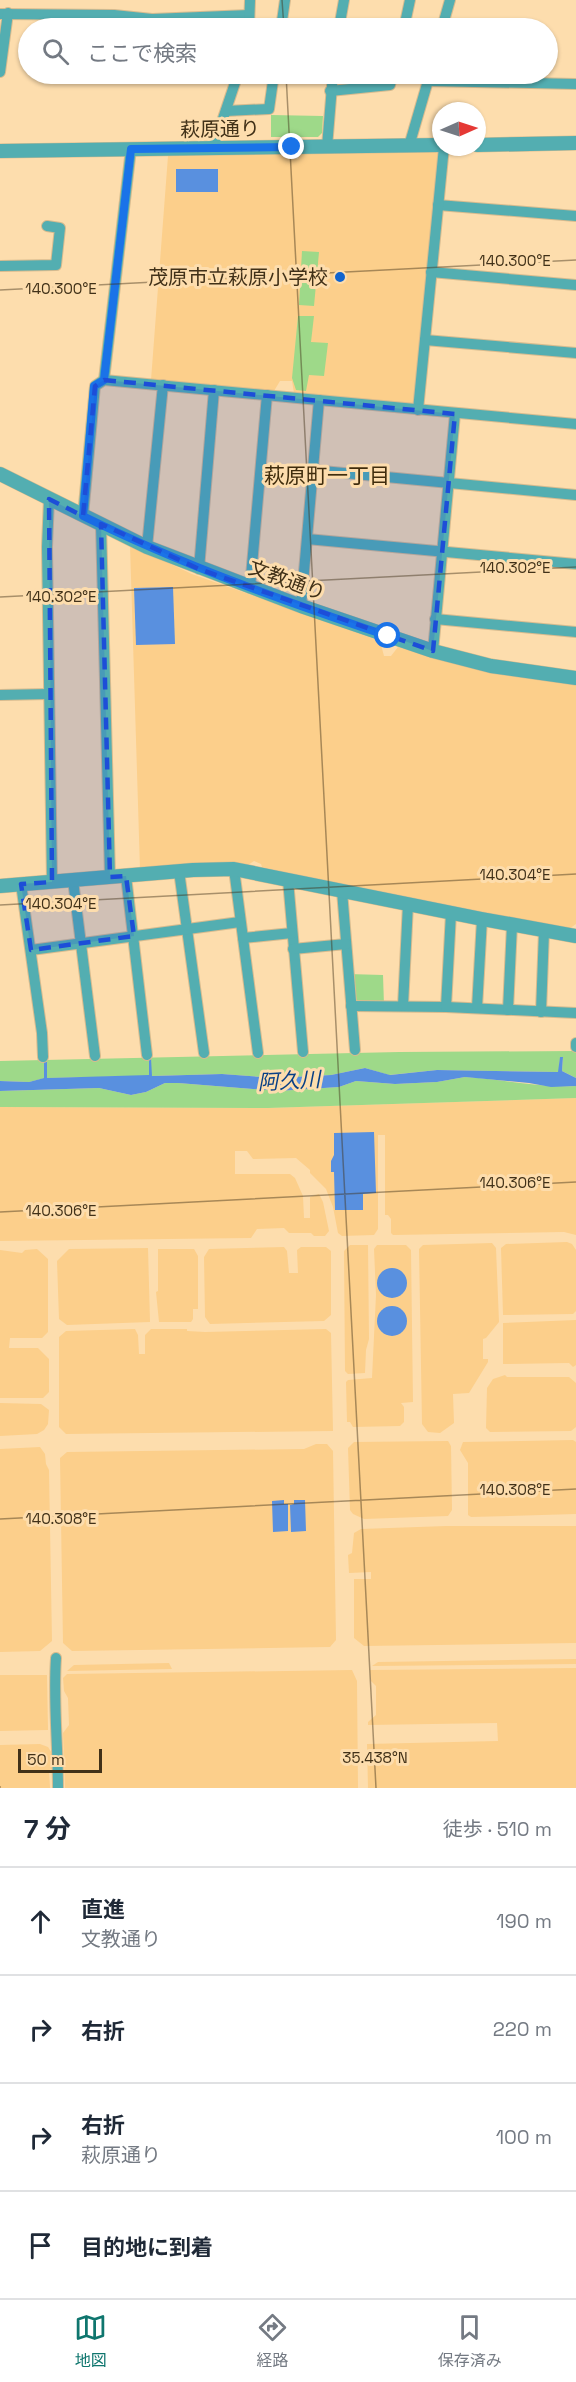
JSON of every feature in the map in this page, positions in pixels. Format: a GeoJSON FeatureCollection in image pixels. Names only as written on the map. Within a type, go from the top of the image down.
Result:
{"type":"FeatureCollection","features":[{"type":"Feature","properties":{"kind":"street"},"geometry":{"type":"LineString","coordinates":[[177,18],[249,15],[250,0]]}},
{"type":"Feature","properties":{"kind":"street"},"geometry":{"type":"LineString","coordinates":[[282,18],[285,0]]}},
{"type":"Feature","properties":{"kind":"street"},"geometry":{"type":"LineString","coordinates":[[341,18],[344,0]]}},
{"type":"Feature","properties":{"kind":"street"},"geometry":{"type":"LineString","coordinates":[[406,18],[410,0]]}},
{"type":"Feature","properties":{"kind":"street"},"geometry":{"type":"LineString","coordinates":[[445,18],[450,0]]}},
{"type":"Feature","properties":{"kind":"street"},"geometry":{"type":"LineString","coordinates":[[0,72],[4,14],[114,15],[143,18]]}},
{"type":"Feature","properties":{"kind":"street"},"geometry":{"type":"LineString","coordinates":[[558,83],[576,84]]}},
{"type":"Feature","properties":{"kind":"street"},"geometry":{"type":"LineString","coordinates":[[213,148],[235,84]]}},
{"type":"Feature","properties":{"kind":"street"},"geometry":{"type":"LineString","coordinates":[[226,111],[269,110],[273,84]]}},
{"type":"Feature","properties":{"kind":"street"},"geometry":{"type":"LineString","coordinates":[[327,147],[331,84]]}},
{"type":"Feature","properties":{"kind":"street"},"geometry":{"type":"LineString","coordinates":[[330,91],[390,84]]}},
{"type":"Feature","properties":{"kind":"street"},"geometry":{"type":"LineString","coordinates":[[410,146],[427,84]]}},
{"type":"Feature","properties":{"kind":"street"},"geometry":{"type":"LineString","coordinates":[[486,145],[575,140]]}},
{"type":"Feature","properties":{"kind":"street","name":"萩原通り"},"geometry":{"type":"LineString","coordinates":[[0,152],[432,146]]}},
{"type":"Feature","properties":{"kind":"street"},"geometry":{"type":"LineString","coordinates":[[104,380],[131,149]]}},
{"type":"Feature","properties":{"kind":"street"},"geometry":{"type":"LineString","coordinates":[[418,410],[441,156]]}},
{"type":"Feature","properties":{"kind":"street"},"geometry":{"type":"LineString","coordinates":[[438,205],[576,216]]}},
{"type":"Feature","properties":{"kind":"street"},"geometry":{"type":"LineString","coordinates":[[0,266],[56,265],[60,228],[48,226]]}},
{"type":"Feature","properties":{"kind":"street"},"geometry":{"type":"LineString","coordinates":[[431,272],[576,285]]}},
{"type":"Feature","properties":{"kind":"street"},"geometry":{"type":"LineString","coordinates":[[425,340],[576,353]]}},
{"type":"Feature","properties":{"kind":"street"},"geometry":{"type":"LineString","coordinates":[[83,516],[94,386],[104,380],[576,424]]}},
{"type":"Feature","properties":{"kind":"street"},"geometry":{"type":"LineString","coordinates":[[147,547],[163,385]]}},
{"type":"Feature","properties":{"kind":"street"},"geometry":{"type":"LineString","coordinates":[[199,569],[214,390]]}},
{"type":"Feature","properties":{"kind":"street"},"geometry":{"type":"LineString","coordinates":[[250,588],[267,395]]}},
{"type":"Feature","properties":{"kind":"street"},"geometry":{"type":"LineString","coordinates":[[301,606],[319,400]]}},
{"type":"Feature","properties":{"kind":"street"},"geometry":{"type":"LineString","coordinates":[[433,651],[455,414]]}},
{"type":"Feature","properties":{"kind":"street"},"geometry":{"type":"LineString","coordinates":[[312,470],[576,495]]}},
{"type":"Feature","properties":{"kind":"street","name":"文教通り"},"geometry":{"type":"LineString","coordinates":[[0,474],[147,547],[250,588],[433,651],[491,666],[576,678]]}},
{"type":"Feature","properties":{"kind":"street"},"geometry":{"type":"LineString","coordinates":[[49,499],[47,546],[52,882]]}},
{"type":"Feature","properties":{"kind":"street"},"geometry":{"type":"LineString","coordinates":[[101,524],[110,877]]}},
{"type":"Feature","properties":{"kind":"street"},"geometry":{"type":"LineString","coordinates":[[307,539],[576,564]]}},
{"type":"Feature","properties":{"kind":"street"},"geometry":{"type":"LineString","coordinates":[[435,619],[576,632]]}},
{"type":"Feature","properties":{"kind":"street"},"geometry":{"type":"LineString","coordinates":[[0,695],[49,694]]}},
{"type":"Feature","properties":{"kind":"street"},"geometry":{"type":"LineString","coordinates":[[234,869],[258,1053]]}},
{"type":"Feature","properties":{"kind":"street"},"geometry":{"type":"LineString","coordinates":[[0,886],[179,871],[234,869],[576,936]]}},
{"type":"Feature","properties":{"kind":"street"},"geometry":{"type":"LineString","coordinates":[[179,871],[204,1053]]}},
{"type":"Feature","properties":{"kind":"street"},"geometry":{"type":"LineString","coordinates":[[126,876],[147,1054]]}},
{"type":"Feature","properties":{"kind":"street"},"geometry":{"type":"LineString","coordinates":[[74,880],[95,1056]]}},
{"type":"Feature","properties":{"kind":"street"},"geometry":{"type":"LineString","coordinates":[[288,880],[303,1052]]}},
{"type":"Feature","properties":{"kind":"street"},"geometry":{"type":"LineString","coordinates":[[21,884],[42,1033],[43,1057]]}},
{"type":"Feature","properties":{"kind":"street"},"geometry":{"type":"LineString","coordinates":[[342,891],[355,1050]]}},
{"type":"Feature","properties":{"kind":"street"},"geometry":{"type":"LineString","coordinates":[[403,1006],[408,904]]}},
{"type":"Feature","properties":{"kind":"street"},"geometry":{"type":"LineString","coordinates":[[446,1007],[451,913]]}},
{"type":"Feature","properties":{"kind":"street"},"geometry":{"type":"LineString","coordinates":[[477,1008],[482,919]]}},
{"type":"Feature","properties":{"kind":"street"},"geometry":{"type":"LineString","coordinates":[[31,950],[240,922]]}},
{"type":"Feature","properties":{"kind":"street"},"geometry":{"type":"LineString","coordinates":[[508,1010],[512,925]]}},
{"type":"Feature","properties":{"kind":"street"},"geometry":{"type":"LineString","coordinates":[[541,1012],[544,931]]}},
{"type":"Feature","properties":{"kind":"street"},"geometry":{"type":"LineString","coordinates":[[243,938],[292,933]]}},
{"type":"Feature","properties":{"kind":"street"},"geometry":{"type":"LineString","coordinates":[[293,949],[346,944]]}},
{"type":"Feature","properties":{"kind":"street"},"geometry":{"type":"LineString","coordinates":[[351,1006],[446,1007],[576,1013]]}},
{"type":"Feature","properties":{"kind":"street"},"geometry":{"type":"LineString","coordinates":[[56,1658],[55,1738],[58,1788]]}},
{"type":"Feature","properties":{"kind":"highlighted area"},"geometry":{"type":"Polygon","coordinates":[[[104,380],[455,414],[433,651],[199,569],[101,524],[110,877],[126,876],[134,936],[31,950],[21,884],[52,882],[49,499],[83,516],[95,386],[104,380]]]}},
{"type":"Feature","properties":{"kind":"shaded area"},"geometry":{"type":"Polygon","coordinates":[[[432,152],[432,156],[440,156],[416,400],[412,405],[294,393],[292,381],[280,381],[274,391],[151,380],[168,156],[287,154],[288,159],[298,159],[299,153],[432,152]]]}},
{"type":"Feature","properties":{"kind":"shaded area"},"geometry":{"type":"Polygon","coordinates":[[[130,545],[192,574],[380,641],[384,656],[391,656],[398,647],[477,669],[576,684],[576,924],[569,929],[280,871],[262,867],[254,861],[248,865],[235,863],[140,869],[130,545]]]}},
{"type":"Feature","properties":{"kind":"shaded area"},"geometry":{"type":"Polygon","coordinates":[[[576,1098],[576,1235],[564,1232],[393,1235],[391,1219],[385,1215],[385,1135],[378,1135],[378,1229],[374,1235],[342,1236],[338,1233],[333,1207],[326,1189],[296,1158],[253,1159],[247,1151],[235,1151],[235,1174],[290,1174],[295,1178],[303,1196],[304,1218],[310,1218],[310,1197],[319,1194],[329,1231],[325,1236],[314,1236],[311,1233],[289,1233],[284,1228],[257,1229],[251,1238],[0,1241],[0,1107],[268,1108],[576,1098]]]}},
{"type":"Feature","properties":{"kind":"shaded area"},"geometry":{"type":"Polygon","coordinates":[[[567,1242],[572,1244],[576,1250],[576,1311],[573,1314],[503,1315],[501,1248],[506,1244],[567,1242]]]}},
{"type":"Feature","properties":{"kind":"shaded area"},"geometry":{"type":"Polygon","coordinates":[[[492,1243],[496,1248],[499,1322],[483,1339],[483,1359],[488,1359],[488,1362],[469,1393],[453,1394],[454,1423],[440,1433],[428,1432],[422,1424],[419,1249],[423,1245],[492,1243]]]}},
{"type":"Feature","properties":{"kind":"shaded area"},"geometry":{"type":"Polygon","coordinates":[[[350,1245],[368,1245],[369,1339],[365,1373],[348,1374],[345,1371],[344,1251],[350,1245]]]}},
{"type":"Feature","properties":{"kind":"shaded area"},"geometry":{"type":"Polygon","coordinates":[[[377,1245],[406,1245],[411,1250],[413,1402],[401,1403],[404,1407],[404,1422],[400,1426],[353,1427],[350,1422],[347,1422],[346,1382],[372,1378],[376,1295],[374,1249],[377,1245]]]}},
{"type":"Feature","properties":{"kind":"shaded area"},"geometry":{"type":"Polygon","coordinates":[[[284,1247],[287,1251],[289,1273],[298,1273],[297,1250],[301,1247],[326,1247],[331,1251],[331,1315],[324,1321],[210,1324],[205,1317],[204,1257],[209,1249],[284,1247]]]}},
{"type":"Feature","properties":{"kind":"shaded area"},"geometry":{"type":"Polygon","coordinates":[[[148,1248],[150,1322],[67,1325],[59,1319],[57,1261],[69,1249],[148,1248]]]}},
{"type":"Feature","properties":{"kind":"shaded area"},"geometry":{"type":"Polygon","coordinates":[[[37,1249],[48,1259],[48,1332],[42,1338],[10,1338],[9,1348],[38,1348],[49,1359],[49,1392],[43,1398],[0,1398],[0,1250],[22,1253],[25,1250],[37,1249]]]}},
{"type":"Feature","properties":{"kind":"shaded area"},"geometry":{"type":"Polygon","coordinates":[[[158,1249],[194,1249],[198,1256],[198,1309],[193,1309],[191,1322],[159,1322],[156,1292],[158,1291],[158,1249]]]}},
{"type":"Feature","properties":{"kind":"shaded area"},"geometry":{"type":"Polygon","coordinates":[[[576,1320],[576,1365],[573,1367],[569,1363],[503,1364],[503,1323],[576,1320]]]}},
{"type":"Feature","properties":{"kind":"shaded area"},"geometry":{"type":"Polygon","coordinates":[[[135,1329],[138,1335],[139,1354],[145,1354],[145,1335],[151,1329],[187,1329],[187,1331],[205,1332],[326,1329],[331,1333],[333,1431],[66,1434],[59,1427],[59,1337],[66,1331],[135,1329]]]}},
{"type":"Feature","properties":{"kind":"shaded area"},"geometry":{"type":"Polygon","coordinates":[[[505,1375],[507,1377],[569,1377],[576,1383],[576,1427],[571,1431],[490,1432],[486,1428],[487,1388],[493,1379],[505,1375]]]}},
{"type":"Feature","properties":{"kind":"shaded area"},"geometry":{"type":"Polygon","coordinates":[[[0,1403],[41,1404],[49,1410],[48,1424],[37,1434],[0,1436],[0,1403]]]}},
{"type":"Feature","properties":{"kind":"shaded area"},"geometry":{"type":"Polygon","coordinates":[[[573,1440],[576,1442],[576,1514],[471,1517],[468,1515],[468,1463],[460,1450],[463,1442],[573,1440]]]}},
{"type":"Feature","properties":{"kind":"shaded area"},"geometry":{"type":"Polygon","coordinates":[[[448,1441],[451,1446],[452,1510],[448,1516],[364,1519],[350,1510],[348,1448],[354,1442],[448,1441]]]}},
{"type":"Feature","properties":{"kind":"shaded area"},"geometry":{"type":"Polygon","coordinates":[[[316,1444],[327,1444],[333,1451],[336,1640],[330,1647],[72,1651],[63,1643],[60,1458],[67,1452],[304,1449],[316,1444]]]}},
{"type":"Feature","properties":{"kind":"shaded area"},"geometry":{"type":"Polygon","coordinates":[[[40,1447],[45,1454],[49,1470],[52,1641],[40,1651],[0,1652],[0,1449],[40,1447]]]}},
{"type":"Feature","properties":{"kind":"shaded area"},"geometry":{"type":"Polygon","coordinates":[[[446,1526],[576,1526],[576,1643],[364,1646],[354,1638],[354,1579],[371,1579],[371,1572],[349,1573],[348,1555],[352,1553],[354,1533],[361,1529],[446,1526]]]}},
{"type":"Feature","properties":{"kind":"shaded area"},"geometry":{"type":"Polygon","coordinates":[[[576,1659],[576,1664],[372,1666],[378,1662],[576,1659]]]}},
{"type":"Feature","properties":{"kind":"shaded area"},"geometry":{"type":"Polygon","coordinates":[[[169,1663],[172,1669],[67,1671],[74,1665],[169,1663]]]}},
{"type":"Feature","properties":{"kind":"shaded area"},"geometry":{"type":"Polygon","coordinates":[[[576,1668],[576,1788],[368,1788],[367,1744],[498,1741],[497,1723],[368,1725],[368,1722],[376,1715],[376,1686],[371,1681],[370,1670],[576,1668]]]}},
{"type":"Feature","properties":{"kind":"shaded area"},"geometry":{"type":"Polygon","coordinates":[[[352,1670],[357,1681],[358,1788],[65,1788],[63,1733],[69,1725],[68,1698],[64,1691],[63,1678],[67,1674],[352,1670]]]}},
{"type":"Feature","properties":{"kind":"shaded area"},"geometry":{"type":"Polygon","coordinates":[[[0,1675],[47,1675],[48,1730],[0,1731],[0,1675]]]}},
{"type":"Feature","properties":{"kind":"shaded area"},"geometry":{"type":"Polygon","coordinates":[[[40,1744],[48,1747],[53,1755],[53,1769],[49,1770],[50,1788],[0,1788],[0,1745],[40,1744]]]}},
{"type":"Feature","properties":{"kind":"green space"},"geometry":{"type":"Polygon","coordinates":[[[271,115],[323,116],[322,133],[318,137],[271,137],[271,115]]]}},
{"type":"Feature","properties":{"kind":"green space"},"geometry":{"type":"Polygon","coordinates":[[[302,251],[319,252],[314,306],[299,305],[302,251]]]}},
{"type":"Feature","properties":{"kind":"green space"},"geometry":{"type":"Polygon","coordinates":[[[298,316],[314,316],[311,342],[328,343],[324,376],[309,375],[306,391],[296,390],[292,378],[298,316]]]}},
{"type":"Feature","properties":{"kind":"green space"},"geometry":{"type":"Polygon","coordinates":[[[348,974],[383,975],[384,1005],[349,1004],[348,974]]]}},
{"type":"Feature","properties":{"kind":"green space"},"geometry":{"type":"Polygon","coordinates":[[[576,1051],[576,1078],[562,1071],[563,1057],[560,1058],[559,1072],[437,1070],[389,1075],[365,1068],[331,1075],[275,1078],[222,1074],[151,1076],[151,1059],[149,1059],[149,1076],[47,1078],[47,1062],[44,1062],[45,1078],[29,1082],[0,1081],[0,1061],[399,1052],[576,1051]]]}},
{"type":"Feature","properties":{"kind":"green space"},"geometry":{"type":"Polygon","coordinates":[[[465,1077],[548,1086],[576,1086],[576,1098],[268,1108],[0,1107],[0,1091],[99,1088],[131,1095],[146,1092],[165,1083],[178,1083],[278,1091],[339,1087],[356,1081],[395,1084],[437,1082],[465,1077]]]}},
{"type":"Feature","properties":{"kind":"water"},"geometry":{"type":"Polygon","coordinates":[[[176,169],[218,169],[218,192],[176,192],[176,169]]]}},
{"type":"Feature","properties":{"kind":"water"},"geometry":{"type":"Polygon","coordinates":[[[173,587],[175,644],[136,645],[134,588],[173,587]]]}},
{"type":"Feature","properties":{"kind":"water","name":"阿久川"},"geometry":{"type":"Polygon","coordinates":[[[560,1057],[563,1057],[562,1071],[576,1078],[576,1086],[551,1087],[465,1077],[437,1082],[395,1084],[356,1081],[339,1087],[278,1091],[165,1083],[146,1092],[131,1095],[99,1088],[0,1091],[0,1081],[29,1082],[44,1078],[44,1062],[47,1062],[47,1078],[149,1075],[149,1058],[151,1058],[152,1076],[222,1074],[275,1078],[331,1075],[365,1068],[390,1075],[437,1070],[558,1072],[560,1057]]]}},
{"type":"Feature","properties":{"kind":"water"},"geometry":{"type":"Polygon","coordinates":[[[374,1132],[376,1193],[363,1194],[363,1210],[335,1210],[334,1172],[331,1172],[334,1133],[374,1132]]]}},
{"type":"Feature","properties":{"kind":"water"},"geometry":{"type":"Polygon","coordinates":[[[392,1268],[398,1269],[406,1277],[406,1289],[398,1297],[392,1298],[386,1297],[378,1289],[377,1283],[378,1277],[386,1269],[392,1268]]]}},
{"type":"Feature","properties":{"kind":"water"},"geometry":{"type":"Polygon","coordinates":[[[392,1306],[398,1307],[406,1315],[406,1327],[398,1335],[392,1336],[386,1335],[378,1327],[377,1321],[378,1315],[386,1307],[392,1306]]]}},
{"type":"Feature","properties":{"kind":"water"},"geometry":{"type":"Polygon","coordinates":[[[284,1500],[284,1504],[288,1504],[288,1531],[273,1532],[272,1501],[284,1500]]]}},
{"type":"Feature","properties":{"kind":"water"},"geometry":{"type":"Polygon","coordinates":[[[294,1500],[305,1500],[306,1531],[291,1532],[290,1505],[294,1504],[294,1500]]]}},
{"type":"Feature","properties":{"kind":"place","name":"茂原市立萩原小学校"},"geometry":{"type":"Point","coordinates":[340,277]}},
{"type":"Feature","properties":{"kind":"district","name":"萩原町一丁目"},"geometry":{"type":"Point","coordinates":[327,476]}},
{"type":"Feature","properties":{"kind":"route"},"geometry":{"type":"LineString","coordinates":[[292,147],[131,149],[104,380],[94,386],[83,516],[199,569],[388,636]]}}]}
